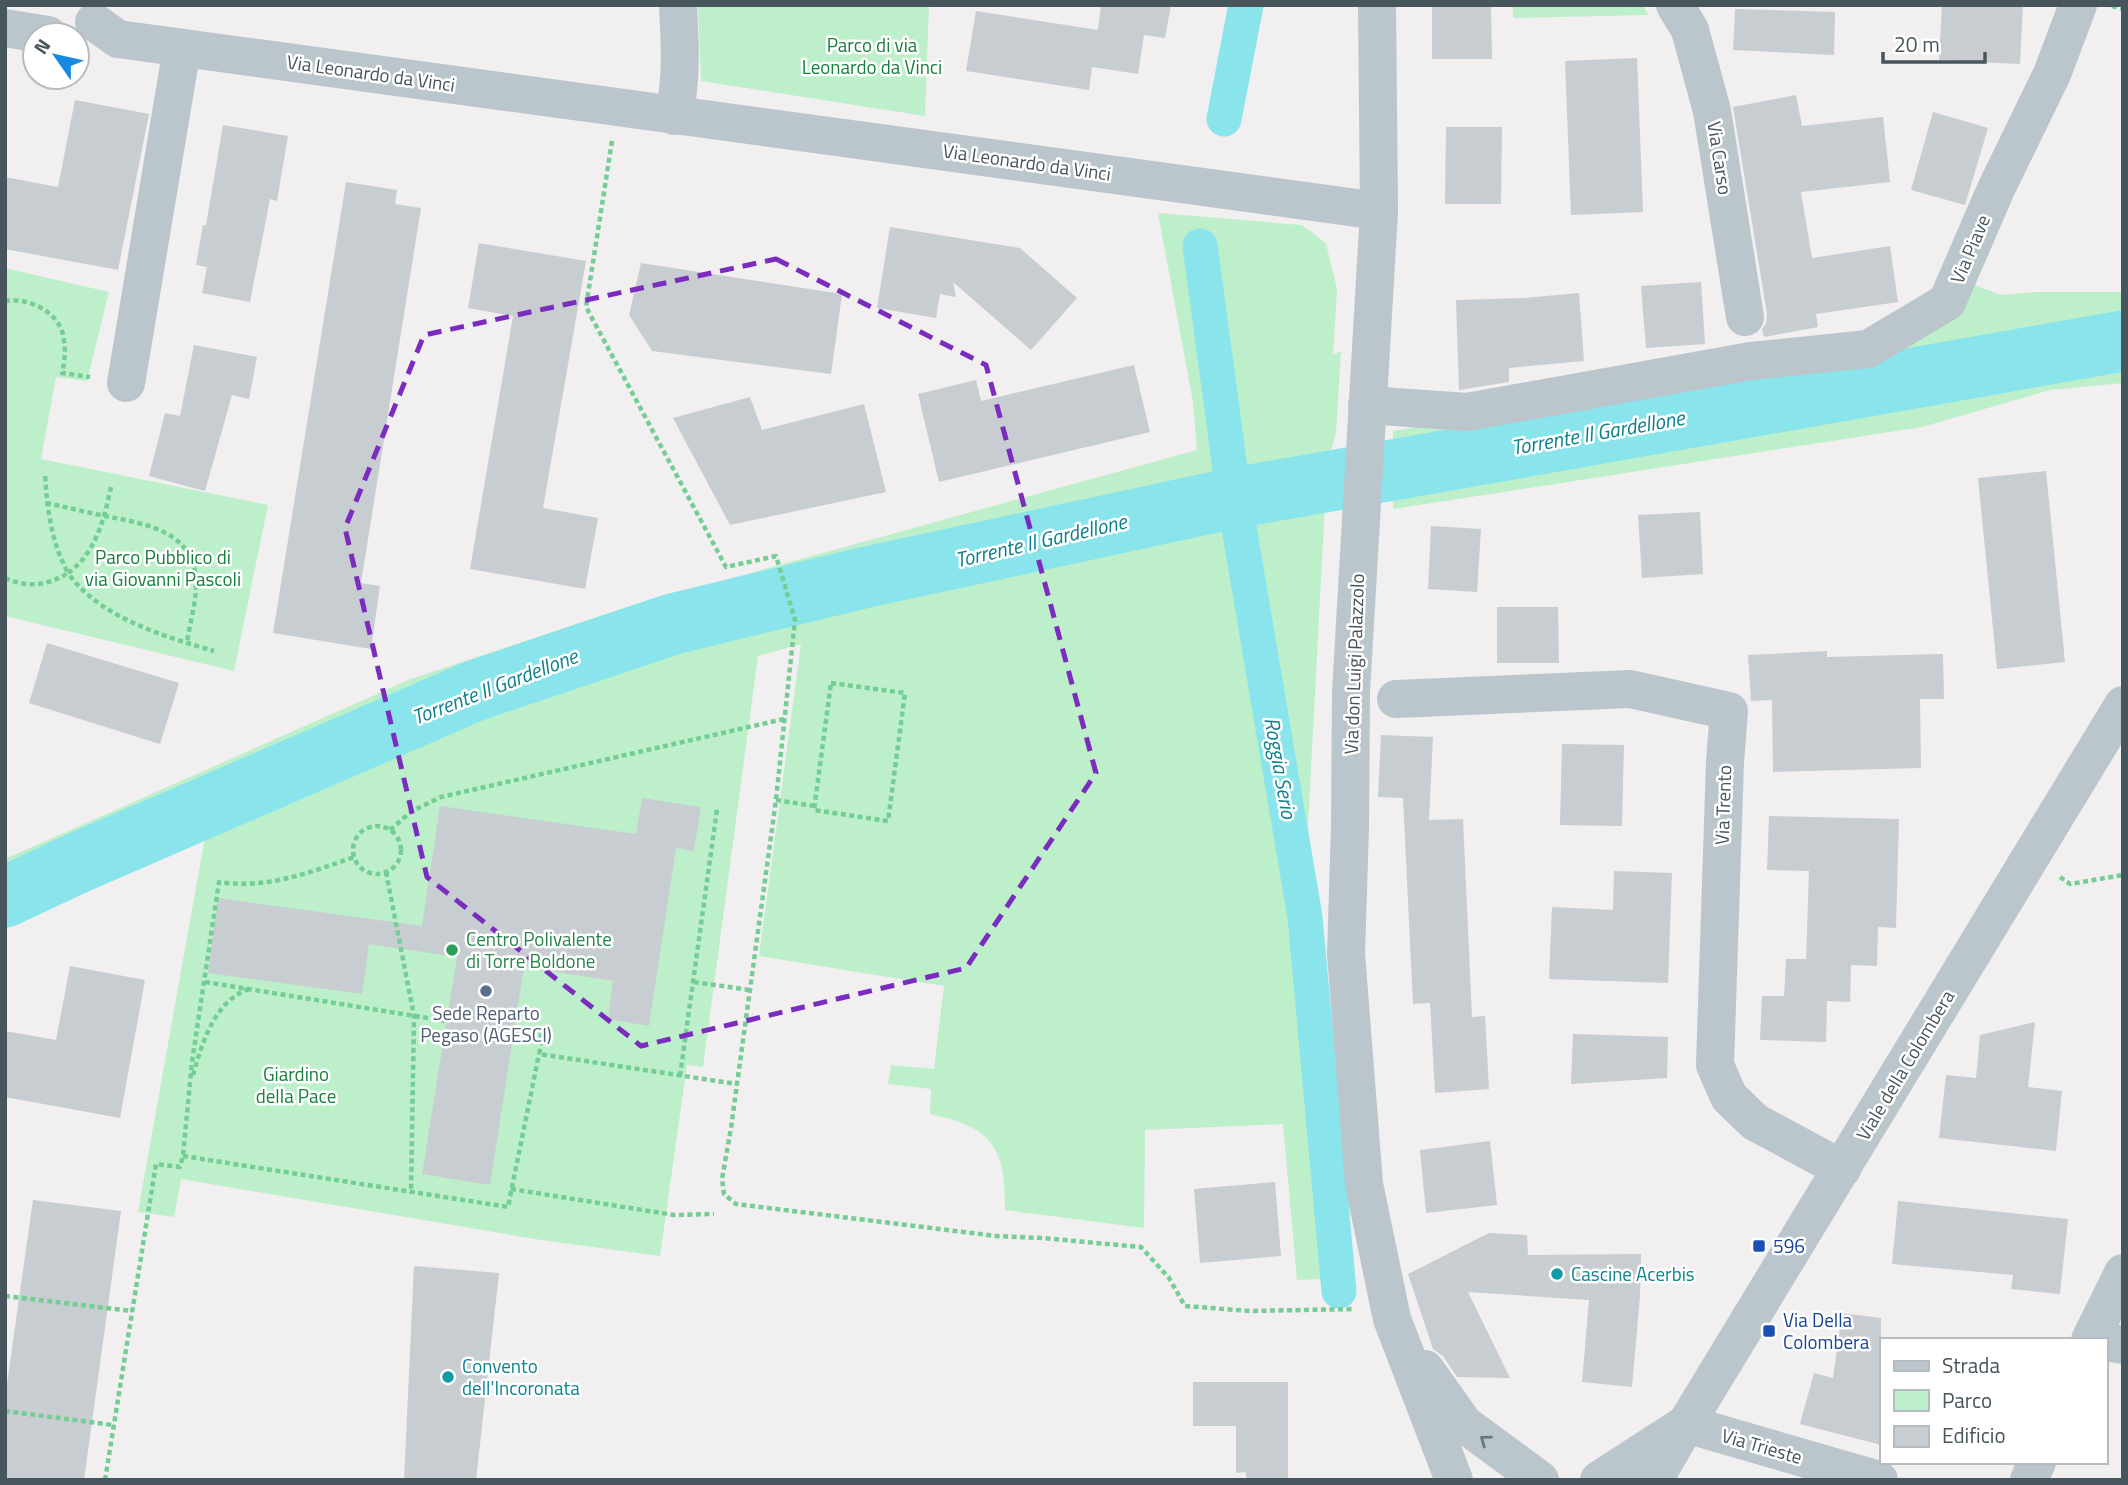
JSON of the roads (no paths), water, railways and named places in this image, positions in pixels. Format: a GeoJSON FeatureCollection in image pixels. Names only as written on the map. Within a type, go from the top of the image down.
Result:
{"type":"FeatureCollection","features":[{"type":"Feature","properties":{"kind":"street"},"geometry":{"type":"LineString","coordinates":[[674,116],[680,92],[678,5]]}},
{"type":"Feature","properties":{"kind":"street","name":"Via don Luigi Palazzolo"},"geometry":{"type":"LineString","coordinates":[[1377,5],[1378,211],[1351,692],[1346,954],[1364,1184],[1378,1314],[1454,1480]]}},
{"type":"Feature","properties":{"kind":"street","name":"Via Carso"},"geometry":{"type":"LineString","coordinates":[[1675,5],[1690,30],[1712,111],[1745,317]]}},
{"type":"Feature","properties":{"kind":"street","name":"Via Piave"},"geometry":{"type":"LineString","coordinates":[[1366,423],[1467,412],[1751,361],[1868,349],[1947,302],[1996,189],[2052,74],[2078,5]]}},
{"type":"Feature","properties":{"kind":"street","name":"Via Leonardo da Vinci"},"geometry":{"type":"LineString","coordinates":[[91,23],[118,39],[1378,211]]}},
{"type":"Feature","properties":{"kind":"street"},"geometry":{"type":"LineString","coordinates":[[126,383],[182,48]]}},
{"type":"Feature","properties":{"kind":"street","name":"Via Trento"},"geometry":{"type":"LineString","coordinates":[[1396,699],[1630,689],[1729,711],[1715,1065],[1729,1097],[1755,1122],[1842,1169]]}},
{"type":"Feature","properties":{"kind":"street","name":"Viale della Colombera"},"geometry":{"type":"LineString","coordinates":[[1654,1480],[2123,705]]}},
{"type":"Feature","properties":{"kind":"street"},"geometry":{"type":"LineString","coordinates":[[2091,1338],[2123,1273]]}},
{"type":"Feature","properties":{"kind":"street","name":"Via don Luigi Palazzolo"},"geometry":{"type":"LineString","coordinates":[[1378,1314],[1464,1424],[1540,1480]]}},
{"type":"Feature","properties":{"kind":"street","name":"Viale della Colombera"},"geometry":{"type":"LineString","coordinates":[[1599,1480],[1686,1424]]}},
{"type":"Feature","properties":{"kind":"street","name":"Via Trieste"},"geometry":{"type":"LineString","coordinates":[[1686,1424],[1879,1480]]}},
{"type":"Feature","properties":{"kind":"street"},"geometry":{"type":"LineString","coordinates":[[2029,1480],[2036,1464]]}},
{"type":"Feature","properties":{"kind":"waterway","name":"Roggia Serio"},"geometry":{"type":"LineString","coordinates":[[1224,119],[1246,5]]}},
{"type":"Feature","properties":{"kind":"waterway","name":"Roggia Serio"},"geometry":{"type":"LineString","coordinates":[[1200,246],[1234,498],[1305,917],[1339,1291]]}},
{"type":"Feature","properties":{"kind":"waterway","name":"Torrente Il Gardellone"},"geometry":{"type":"LineString","coordinates":[[5,897],[474,691],[673,624],[867,577],[1234,498],[2123,341]]}},
{"type":"Feature","properties":{"kind":"place","name":"Centro Polivalente di Torre Boldone"},"geometry":{"type":"Point","coordinates":[452,950]}},
{"type":"Feature","properties":{"kind":"place","name":"Sede Reparto Pegaso (AGESCI)"},"geometry":{"type":"Point","coordinates":[486,991]}},
{"type":"Feature","properties":{"kind":"place","name":"596"},"geometry":{"type":"Point","coordinates":[1759,1246]}},
{"type":"Feature","properties":{"kind":"place","name":"Cascine Acerbis"},"geometry":{"type":"Point","coordinates":[1557,1274]}},
{"type":"Feature","properties":{"kind":"place","name":"Via Della Colombera"},"geometry":{"type":"Point","coordinates":[1769,1331]}},
{"type":"Feature","properties":{"kind":"place","name":"Convento dell'Incoronata"},"geometry":{"type":"Point","coordinates":[448,1377]}},
{"type":"Feature","properties":{"kind":"park label","name":"Parco di via Leonardo da Vinci"},"geometry":{"type":"Point","coordinates":[872,56]}},
{"type":"Feature","properties":{"kind":"park label","name":"Parco Pubblico di via Giovanni Pascoli"},"geometry":{"type":"Point","coordinates":[163,568]}},
{"type":"Feature","properties":{"kind":"park label","name":"Giardino della Pace"},"geometry":{"type":"Point","coordinates":[296,1085]}}]}
